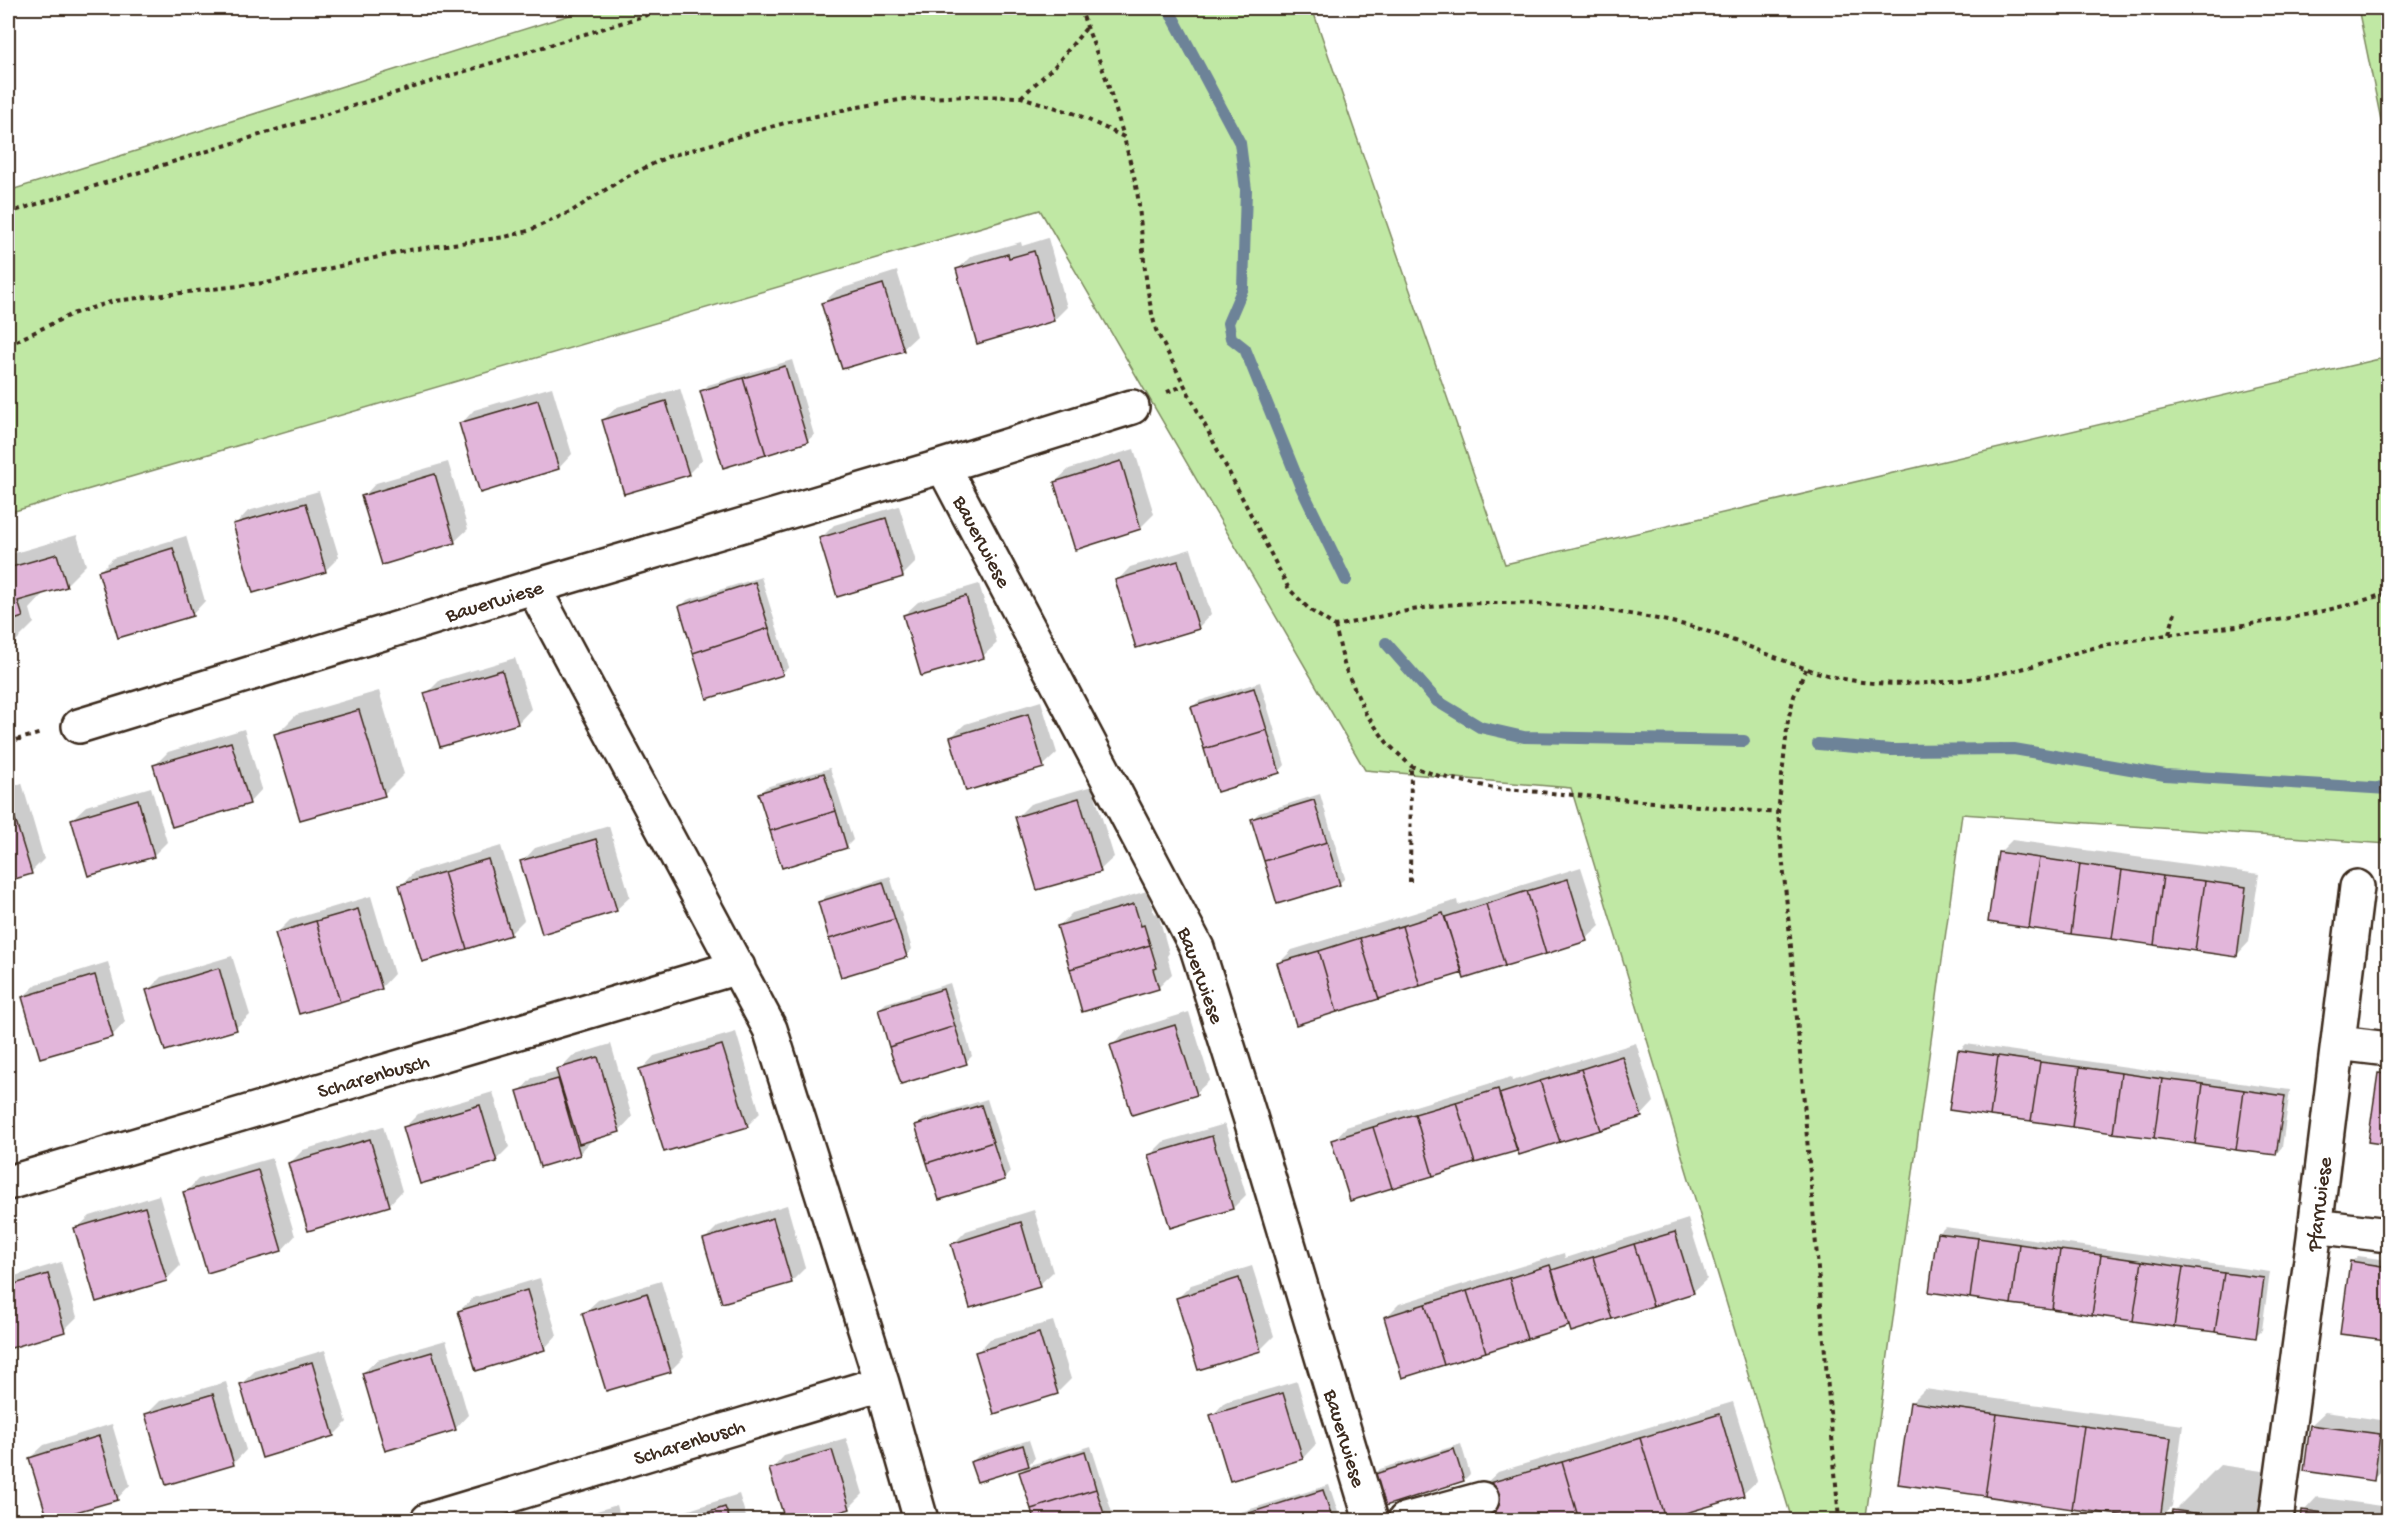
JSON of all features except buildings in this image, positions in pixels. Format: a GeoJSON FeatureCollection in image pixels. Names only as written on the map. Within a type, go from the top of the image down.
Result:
{"type":"FeatureCollection","features":[{"type":"Feature","properties":{"kind":"street","name":"Bauerwiese"},"geometry":{"type":"LineString","coordinates":[[79,726],[1132,407]]}},
{"type":"Feature","properties":{"kind":"street","name":"Bauerwiese"},"geometry":{"type":"LineString","coordinates":[[943,466],[1197,948],[1371,1521]]}},
{"type":"Feature","properties":{"kind":"street"},"geometry":{"type":"LineString","coordinates":[[533,587],[770,1029],[882,1383],[921,1521]]}},
{"type":"Feature","properties":{"kind":"street","name":"Pfarrwiese"},"geometry":{"type":"LineString","coordinates":[[2276,1521],[2357,887]]}},
{"type":"Feature","properties":{"kind":"street","name":"Scharenbusch"},"geometry":{"type":"LineString","coordinates":[[8,1183],[738,967]]}},
{"type":"Feature","properties":{"kind":"street"},"geometry":{"type":"LineString","coordinates":[[2338,1042],[2388,1049]]}},
{"type":"Feature","properties":{"kind":"street"},"geometry":{"type":"LineString","coordinates":[[2315,1226],[2388,1235]]}},
{"type":"Feature","properties":{"kind":"street","name":"Scharenbusch"},"geometry":{"type":"LineString","coordinates":[[428,1521],[882,1383]]}},
{"type":"Feature","properties":{"kind":"street"},"geometry":{"type":"LineString","coordinates":[[1405,1521],[1482,1499]]}},
{"type":"Feature","properties":{"kind":"path"},"geometry":{"type":"LineString","coordinates":[[8,213],[669,8]]}},
{"type":"Feature","properties":{"kind":"path"},"geometry":{"type":"LineString","coordinates":[[1080,8],[1125,137],[1139,203],[1144,265],[1156,330],[1289,589],[1310,610],[1335,626],[1345,668],[1366,714],[1388,744],[1411,766],[1439,776],[1494,788],[1778,813]]}},
{"type":"Feature","properties":{"kind":"path"},"geometry":{"type":"LineString","coordinates":[[1021,97],[1054,67],[1087,27]]}},
{"type":"Feature","properties":{"kind":"path"},"geometry":{"type":"LineString","coordinates":[[8,345],[72,314],[114,302],[271,282],[409,249],[505,237],[528,231],[572,211],[624,178],[667,157],[785,123],[852,108],[905,99],[967,96],[1021,97],[1076,114],[1125,137]]}},
{"type":"Feature","properties":{"kind":"path"},"geometry":{"type":"LineString","coordinates":[[1335,626],[1406,610],[1458,604],[1579,608],[1689,626],[1806,669],[1844,679],[1873,683],[1922,683],[1986,677],[2030,667],[2099,646],[2291,618],[2388,593]]}},
{"type":"Feature","properties":{"kind":"path"},"geometry":{"type":"LineString","coordinates":[[2169,634],[2175,613]]}},
{"type":"Feature","properties":{"kind":"path"},"geometry":{"type":"LineString","coordinates":[[1806,669],[1794,696],[1788,720],[1778,813],[1839,1521]]}},
{"type":"Feature","properties":{"kind":"path"},"geometry":{"type":"LineString","coordinates":[[1410,882],[1411,766]]}},
{"type":"Feature","properties":{"kind":"green space"},"geometry":{"type":"Polygon","coordinates":[[[592,8],[1312,8],[1505,564],[2388,357],[2388,844],[1962,814],[1866,1516],[1792,1520],[1571,788],[1365,770],[1040,210],[8,513],[8,191],[592,8]]]}},
{"type":"Feature","properties":{"kind":"green space"},"geometry":{"type":"Polygon","coordinates":[[[2358,8],[2388,8],[2388,154],[2358,8]]]}},
{"type":"Feature","properties":{"kind":"waterway"},"geometry":{"type":"LineString","coordinates":[[1168,8],[1240,143],[1246,190],[1243,288],[1228,323],[1231,338],[1245,349],[1300,485],[1346,580]]}},
{"type":"Feature","properties":{"kind":"waterway"},"geometry":{"type":"LineString","coordinates":[[1386,643],[1437,701],[1480,727],[1524,737],[1744,741]]}},
{"type":"Feature","properties":{"kind":"waterway"},"geometry":{"type":"LineString","coordinates":[[1818,744],[1891,750],[2014,749],[2165,775],[2388,789]]}}]}
